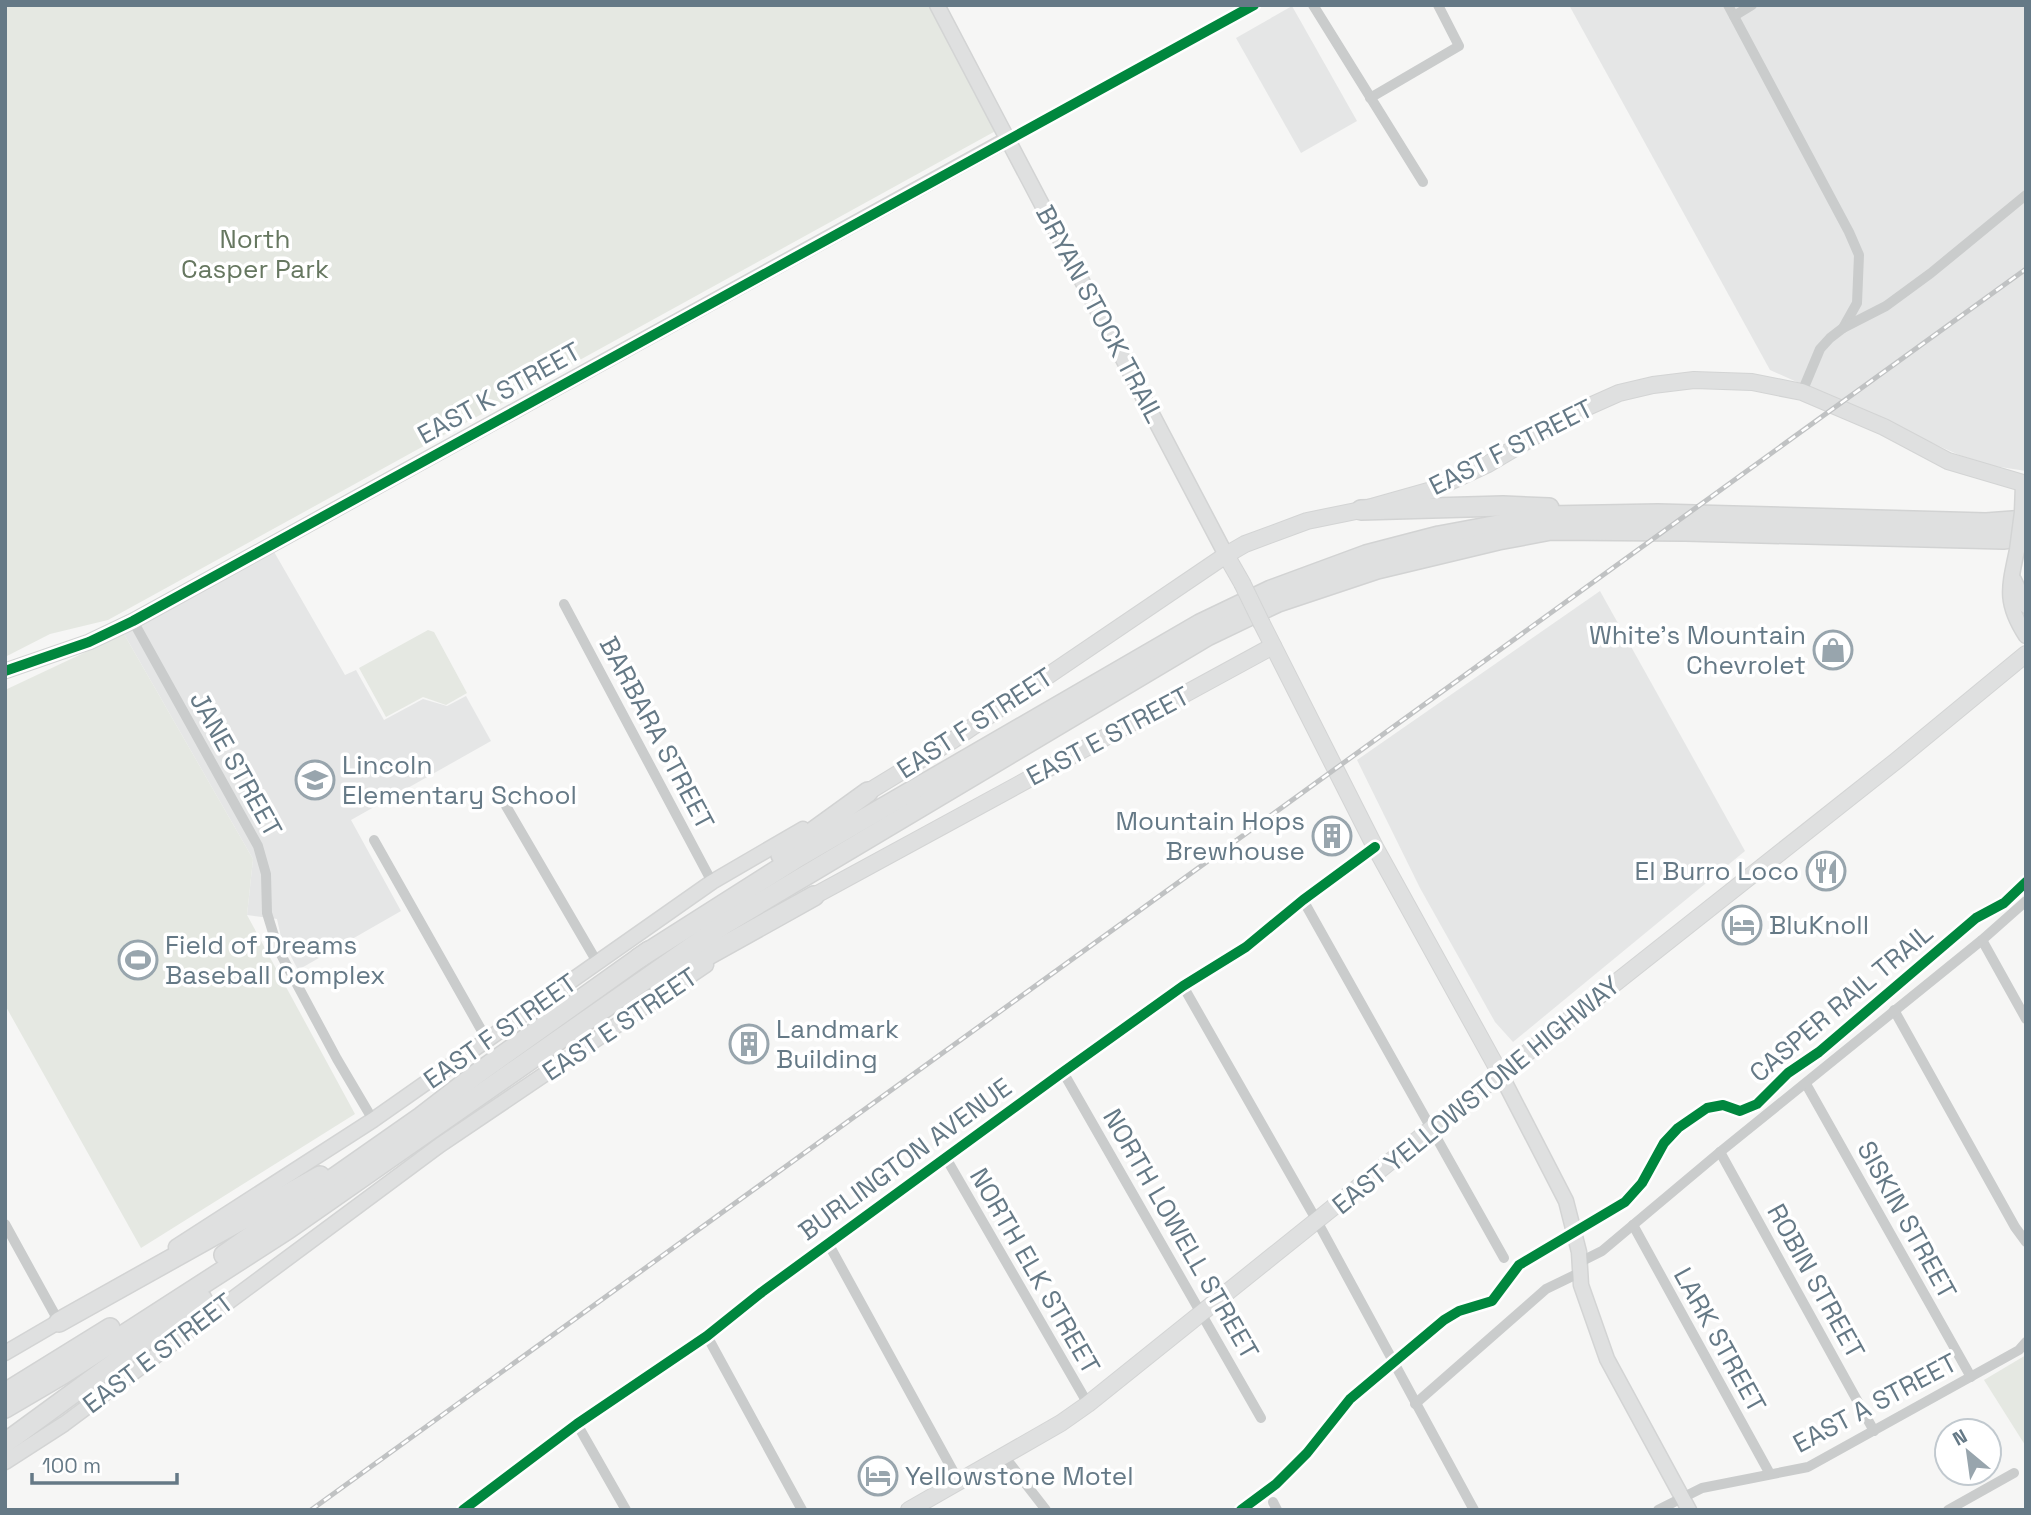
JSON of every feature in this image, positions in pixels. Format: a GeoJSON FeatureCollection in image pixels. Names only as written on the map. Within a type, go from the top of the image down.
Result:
{"type":"FeatureCollection","features":[{"type":"Feature","properties":{"kind":"highway"},"geometry":{"type":"LineString","coordinates":[[1361,510],[1503,506],[1658,514],[1986,523],[2024,516]]}},
{"type":"Feature","properties":{"kind":"highway"},"geometry":{"type":"LineString","coordinates":[[639,958],[798,858],[1200,624],[1270,590],[1366,555],[1438,536],[1547,516],[1658,514]]}},
{"type":"Feature","properties":{"kind":"highway"},"geometry":{"type":"LineString","coordinates":[[5,1408],[63,1374],[288,1229],[726,923],[1207,636],[1278,602],[1389,566],[1551,530],[2003,538],[2022,543]]}},
{"type":"Feature","properties":{"kind":"highway"},"geometry":{"type":"LineString","coordinates":[[5,1393],[216,1260],[421,1118],[478,1073],[868,792]]}},
{"type":"Feature","properties":{"kind":"highway"},"geometry":{"type":"LineString","coordinates":[[589,1019],[630,999],[814,896]]}},
{"type":"Feature","properties":{"kind":"highway"},"geometry":{"type":"LineString","coordinates":[[59,1322],[421,1118]]}},
{"type":"Feature","properties":{"kind":"highway"},"geometry":{"type":"LineString","coordinates":[[5,1443],[257,1258],[288,1229]]}},
{"type":"Feature","properties":{"kind":"main road","name":"BRYAN STOCK TRAIL"},"geometry":{"type":"LineString","coordinates":[[937,5],[1241,583],[1375,847],[1501,1075]]}},
{"type":"Feature","properties":{"kind":"main road","name":"EAST K STREET"},"geometry":{"type":"LineString","coordinates":[[5,671],[89,642],[133,621],[1008,139]]}},
{"type":"Feature","properties":{"kind":"main road","name":"EAST F STREET"},"geometry":{"type":"LineString","coordinates":[[5,1353],[59,1322],[373,1121],[712,883],[953,740],[1245,544],[1289,527],[1361,510],[1439,486],[1488,464],[1574,413],[1619,394],[1653,385],[1694,380],[1752,382],[1802,393],[1884,427],[1948,461],[2024,484]]}},
{"type":"Feature","properties":{"kind":"main road"},"geometry":{"type":"LineString","coordinates":[[2024,484],[2022,543],[2009,583],[2010,600],[2017,622],[2026,636]]}},
{"type":"Feature","properties":{"kind":"main road"},"geometry":{"type":"LineString","coordinates":[[2012,575],[2019,596],[2026,606]]}},
{"type":"Feature","properties":{"kind":"main road","name":"EAST E STREET"},"geometry":{"type":"LineString","coordinates":[[5,1462],[64,1424],[237,1293],[440,1145],[740,942],[814,896],[1273,646]]}},
{"type":"Feature","properties":{"kind":"main road","name":"EAST YELLOWSTONE HIGHWAY"},"geometry":{"type":"LineString","coordinates":[[909,1509],[1088,1405],[1432,1128],[1885,770],[2026,654]]}},
{"type":"Feature","properties":{"kind":"main road"},"geometry":{"type":"LineString","coordinates":[[1501,1075],[1562,1188],[1571,1214],[1589,1312],[1607,1359],[1685,1503]]}},
{"type":"Feature","properties":{"kind":"street"},"geometry":{"type":"LineString","coordinates":[[1008,139],[1254,5]]}},
{"type":"Feature","properties":{"kind":"street"},"geometry":{"type":"LineString","coordinates":[[1312,5],[1423,182]]}},
{"type":"Feature","properties":{"kind":"street"},"geometry":{"type":"LineString","coordinates":[[1370,98],[1459,46],[1438,5]]}},
{"type":"Feature","properties":{"kind":"street"},"geometry":{"type":"LineString","coordinates":[[1728,5],[1859,255],[1857,303],[1843,328]]}},
{"type":"Feature","properties":{"kind":"street"},"geometry":{"type":"LineString","coordinates":[[1734,16],[1752,5]]}},
{"type":"Feature","properties":{"kind":"street"},"geometry":{"type":"LineString","coordinates":[[1802,393],[1820,349],[1829,338],[1886,306],[2026,195]]}},
{"type":"Feature","properties":{"kind":"street","name":"BARBARA STREET"},"geometry":{"type":"LineString","coordinates":[[564,604],[712,883]]}},
{"type":"Feature","properties":{"kind":"street","name":"JANE STREET"},"geometry":{"type":"LineString","coordinates":[[133,621],[258,846],[266,874],[267,913],[278,949],[373,1121]]}},
{"type":"Feature","properties":{"kind":"street"},"geometry":{"type":"LineString","coordinates":[[499,793],[597,962]]}},
{"type":"Feature","properties":{"kind":"street"},"geometry":{"type":"LineString","coordinates":[[374,840],[487,1040]]}},
{"type":"Feature","properties":{"kind":"street","name":"BURLINGTON AVENUE"},"geometry":{"type":"LineString","coordinates":[[463,1510],[577,1424],[707,1336],[828,1243],[1063,1072],[1183,986],[1246,947],[1303,900],[1375,847]]}},
{"type":"Feature","properties":{"kind":"street"},"geometry":{"type":"LineString","coordinates":[[1303,900],[1504,1258]]}},
{"type":"Feature","properties":{"kind":"street"},"geometry":{"type":"LineString","coordinates":[[1415,1404],[1546,1289],[1602,1251],[2026,901]]}},
{"type":"Feature","properties":{"kind":"street"},"geometry":{"type":"LineString","coordinates":[[1982,940],[2026,1019]]}},
{"type":"Feature","properties":{"kind":"street"},"geometry":{"type":"LineString","coordinates":[[1183,986],[1317,1222],[1474,1510]]}},
{"type":"Feature","properties":{"kind":"street"},"geometry":{"type":"LineString","coordinates":[[1894,1010],[2015,1227],[2026,1242]]}},
{"type":"Feature","properties":{"kind":"street","name":"NORTH LOWELL STREET"},"geometry":{"type":"LineString","coordinates":[[1063,1072],[1203,1312],[1261,1418]]}},
{"type":"Feature","properties":{"kind":"street","name":"SISKIN STREET"},"geometry":{"type":"LineString","coordinates":[[1806,1084],[1971,1377]]}},
{"type":"Feature","properties":{"kind":"street","name":"ROBIN STREET"},"geometry":{"type":"LineString","coordinates":[[1720,1152],[1874,1431]]}},
{"type":"Feature","properties":{"kind":"street","name":"NORTH ELK STREET"},"geometry":{"type":"LineString","coordinates":[[946,1158],[1088,1405]]}},
{"type":"Feature","properties":{"kind":"street"},"geometry":{"type":"LineString","coordinates":[[5,1224],[59,1322]]}},
{"type":"Feature","properties":{"kind":"street","name":"LARK STREET"},"geometry":{"type":"LineString","coordinates":[[1633,1225],[1770,1474]]}},
{"type":"Feature","properties":{"kind":"street"},"geometry":{"type":"LineString","coordinates":[[828,1243],[958,1480]]}},
{"type":"Feature","properties":{"kind":"street"},"geometry":{"type":"LineString","coordinates":[[707,1336],[802,1510]]}},
{"type":"Feature","properties":{"kind":"street","name":"EAST A STREET"},"geometry":{"type":"LineString","coordinates":[[1658,1510],[1685,1503],[1702,1488],[1808,1467],[2019,1350],[2026,1342]]}},
{"type":"Feature","properties":{"kind":"street"},"geometry":{"type":"LineString","coordinates":[[577,1424],[626,1510]]}},
{"type":"Feature","properties":{"kind":"street"},"geometry":{"type":"LineString","coordinates":[[1004,1456],[1046,1510]]}},
{"type":"Feature","properties":{"kind":"street"},"geometry":{"type":"LineString","coordinates":[[1948,1510],[2014,1473]]}},
{"type":"Feature","properties":{"kind":"shaded area"},"geometry":{"type":"Polygon","coordinates":[[[1569,5],[2026,5],[2026,471],[1994,466],[1959,455],[1770,370],[1569,5]]]}},
{"type":"Feature","properties":{"kind":"shaded area"},"geometry":{"type":"Polygon","coordinates":[[[1292,6],[1357,121],[1301,153],[1236,38],[1292,6]]]}},
{"type":"Feature","properties":{"kind":"shaded area","name":"Lincoln Elementary School"},"geometry":{"type":"Polygon","coordinates":[[[273,550],[345,675],[356,670],[384,720],[423,699],[447,706],[466,696],[491,741],[351,820],[401,911],[298,970],[281,937],[277,919],[247,915],[253,859],[124,634],[273,550]]]}},
{"type":"Feature","properties":{"kind":"shaded area"},"geometry":{"type":"Polygon","coordinates":[[[1600,591],[1745,851],[1513,1042],[1495,1022],[1420,888],[1357,760],[1600,591]]]}},
{"type":"Feature","properties":{"kind":"green space","name":"North Casper Park"},"geometry":{"type":"Polygon","coordinates":[[[5,5],[933,5],[1001,128],[108,620],[50,634],[5,657],[5,5]]]}},
{"type":"Feature","properties":{"kind":"green space"},"geometry":{"type":"Polygon","coordinates":[[[428,630],[434,632],[467,693],[446,705],[423,697],[386,717],[359,668],[428,630]]]}},
{"type":"Feature","properties":{"kind":"green space","name":"Field of Dreams Baseball Complex"},"geometry":{"type":"Polygon","coordinates":[[[124,634],[253,859],[247,915],[355,1114],[141,1248],[5,1005],[5,690],[124,634]]]}},
{"type":"Feature","properties":{"kind":"green space"},"geometry":{"type":"Polygon","coordinates":[[[2026,1355],[2026,1445],[2025,1445],[1984,1380],[2026,1355]]]}},
{"type":"Feature","properties":{"kind":"railway"},"geometry":{"type":"LineString","coordinates":[[311,1510],[2026,269]]}},
{"type":"Feature","properties":{"kind":"cycle path"},"geometry":{"type":"LineString","coordinates":[[5,671],[89,642],[133,621],[1254,5]]}},
{"type":"Feature","properties":{"kind":"cycle path"},"geometry":{"type":"LineString","coordinates":[[463,1510],[577,1424],[707,1336],[762,1292],[1063,1072],[1183,986],[1246,947],[1303,900],[1375,847]]}},
{"type":"Feature","properties":{"kind":"cycle path","name":"CASPER RAIL TRAIL"},"geometry":{"type":"LineString","coordinates":[[1241,1510],[1276,1484],[1307,1453],[1350,1399],[1444,1320],[1459,1311],[1492,1301],[1519,1265],[1625,1202],[1642,1183],[1664,1143],[1678,1128],[1707,1108],[1723,1105],[1740,1111],[1757,1104],[1788,1073],[1819,1052],[1976,918],[2004,903],[2026,882]]}},
{"type":"Feature","properties":{"kind":"place","name":"White's Mountain Chevrolet"},"geometry":{"type":"Point","coordinates":[1833,650]}},
{"type":"Feature","properties":{"kind":"place","name":"Lincoln Elementary School"},"geometry":{"type":"Point","coordinates":[315,780]}},
{"type":"Feature","properties":{"kind":"place","name":"Mountain Hops Brewhouse"},"geometry":{"type":"Point","coordinates":[1332,836]}},
{"type":"Feature","properties":{"kind":"place","name":"El Burro Loco"},"geometry":{"type":"Point","coordinates":[1826,871]}},
{"type":"Feature","properties":{"kind":"place","name":"BluKnoll"},"geometry":{"type":"Point","coordinates":[1742,925]}},
{"type":"Feature","properties":{"kind":"place","name":"Field of Dreams Baseball Complex"},"geometry":{"type":"Point","coordinates":[138,960]}},
{"type":"Feature","properties":{"kind":"place","name":"Landmark Building"},"geometry":{"type":"Point","coordinates":[749,1044]}},
{"type":"Feature","properties":{"kind":"place","name":"Yellowstone Motel"},"geometry":{"type":"Point","coordinates":[878,1476]}}]}
